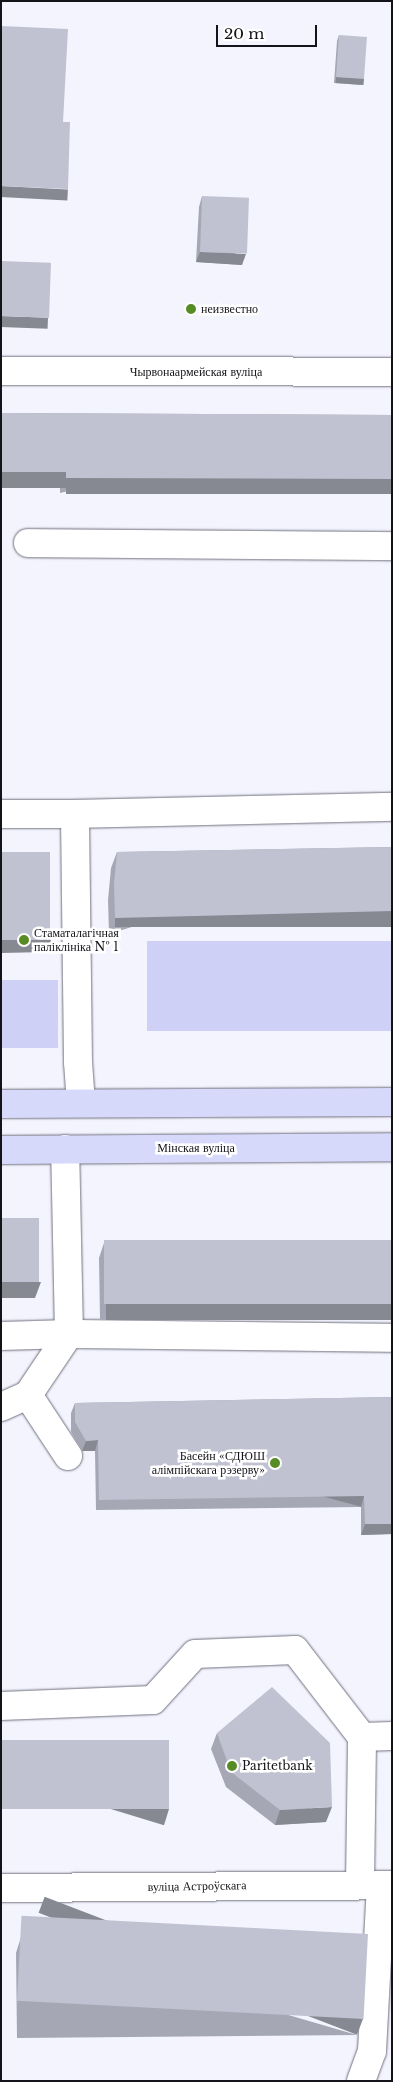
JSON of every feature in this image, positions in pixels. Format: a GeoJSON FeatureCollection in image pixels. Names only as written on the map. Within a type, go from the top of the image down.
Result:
{"type":"FeatureCollection","features":[{"type":"Feature","properties":{"kind":"main road"},"geometry":{"type":"LineString","coordinates":[[1,1104],[392,1102]]}},
{"type":"Feature","properties":{"kind":"main road","name":"Мінская вуліца"},"geometry":{"type":"LineString","coordinates":[[1,1150],[392,1147]]}},
{"type":"Feature","properties":{"kind":"street","name":"Чырвонаармейская вуліца"},"geometry":{"type":"LineString","coordinates":[[1,371],[392,372]]}},
{"type":"Feature","properties":{"kind":"street"},"geometry":{"type":"LineString","coordinates":[[28,543],[392,546]]}},
{"type":"Feature","properties":{"kind":"street"},"geometry":{"type":"LineString","coordinates":[[1,814],[392,807]]}},
{"type":"Feature","properties":{"kind":"street"},"geometry":{"type":"LineString","coordinates":[[75,814],[78,1062],[81,1103]]}},
{"type":"Feature","properties":{"kind":"street"},"geometry":{"type":"LineString","coordinates":[[1,1407],[28,1395],[69,1334],[65,1149]]}},
{"type":"Feature","properties":{"kind":"street"},"geometry":{"type":"LineString","coordinates":[[1,1336],[69,1334],[392,1338]]}},
{"type":"Feature","properties":{"kind":"street"},"geometry":{"type":"LineString","coordinates":[[28,1395],[68,1456]]}},
{"type":"Feature","properties":{"kind":"street"},"geometry":{"type":"LineString","coordinates":[[1,1706],[153,1700],[195,1654],[295,1650],[362,1737],[378,1884],[382,2050],[361,2081]]}},
{"type":"Feature","properties":{"kind":"street"},"geometry":{"type":"LineString","coordinates":[[362,1737],[392,1736]]}},
{"type":"Feature","properties":{"kind":"street","name":"вуліца Астроўскага"},"geometry":{"type":"LineString","coordinates":[[1,1888],[378,1884]]}},
{"type":"Feature","properties":{"kind":"shaded area"},"geometry":{"type":"Polygon","coordinates":[[[147,941],[392,941],[392,1031],[147,1031],[147,941]]]}},
{"type":"Feature","properties":{"kind":"shaded area"},"geometry":{"type":"Polygon","coordinates":[[[1,980],[58,980],[58,1048],[1,1048],[1,980]]]}},
{"type":"Feature","properties":{"kind":"building"},"geometry":{"type":"Polygon","coordinates":[[[1,26],[68,29],[63,122],[70,122],[68,189],[1,186],[1,26]]]}},
{"type":"Feature","properties":{"kind":"building"},"geometry":{"type":"Polygon","coordinates":[[[339,35],[367,37],[364,79],[336,77],[339,35]]]}},
{"type":"Feature","properties":{"kind":"building"},"geometry":{"type":"Polygon","coordinates":[[[202,196],[249,198],[247,254],[200,252],[202,196]]]}},
{"type":"Feature","properties":{"kind":"building"},"geometry":{"type":"Polygon","coordinates":[[[1,261],[51,263],[49,318],[1,316],[1,261]]]}},
{"type":"Feature","properties":{"kind":"building"},"geometry":{"type":"Polygon","coordinates":[[[1,413],[392,415],[392,479],[66,478],[66,472],[1,472],[1,413]]]}},
{"type":"Feature","properties":{"kind":"building"},"geometry":{"type":"Polygon","coordinates":[[[392,847],[392,911],[115,918],[114,884],[117,852],[392,847]]]}},
{"type":"Feature","properties":{"kind":"building"},"geometry":{"type":"Polygon","coordinates":[[[1,852],[50,852],[50,940],[1,940],[1,852]]]}},
{"type":"Feature","properties":{"kind":"building"},"geometry":{"type":"Polygon","coordinates":[[[1,1218],[39,1218],[39,1282],[1,1282],[1,1218]]]}},
{"type":"Feature","properties":{"kind":"building"},"geometry":{"type":"Polygon","coordinates":[[[104,1240],[392,1240],[392,1304],[104,1304],[104,1240]]]}},
{"type":"Feature","properties":{"kind":"building","name":"Басейн «СДЮШ алімпійскага рэзерву»"},"geometry":{"type":"Polygon","coordinates":[[[392,1397],[392,1524],[365,1524],[364,1496],[99,1500],[98,1440],[86,1441],[75,1422],[75,1403],[392,1397]]]}},
{"type":"Feature","properties":{"kind":"building"},"geometry":{"type":"Polygon","coordinates":[[[272,1687],[330,1743],[332,1807],[280,1810],[231,1772],[217,1733],[272,1687]]]}},
{"type":"Feature","properties":{"kind":"building"},"geometry":{"type":"Polygon","coordinates":[[[1,1740],[169,1740],[169,1809],[1,1809],[1,1740]]]}},
{"type":"Feature","properties":{"kind":"building"},"geometry":{"type":"Polygon","coordinates":[[[21,1916],[368,1934],[364,2019],[17,2001],[21,1916]]]}},
{"type":"Feature","properties":{"kind":"place","name":"неизвестно"},"geometry":{"type":"Point","coordinates":[191,309]}},
{"type":"Feature","properties":{"kind":"place","name":"Стаматалагічная паліклініка № 1"},"geometry":{"type":"Point","coordinates":[24,940]}},
{"type":"Feature","properties":{"kind":"place","name":"Басейн «СДЮШ алімпійскага рэзерву»"},"geometry":{"type":"Point","coordinates":[275,1463]}},
{"type":"Feature","properties":{"kind":"place","name":"Paritetbank"},"geometry":{"type":"Point","coordinates":[232,1766]}}]}
